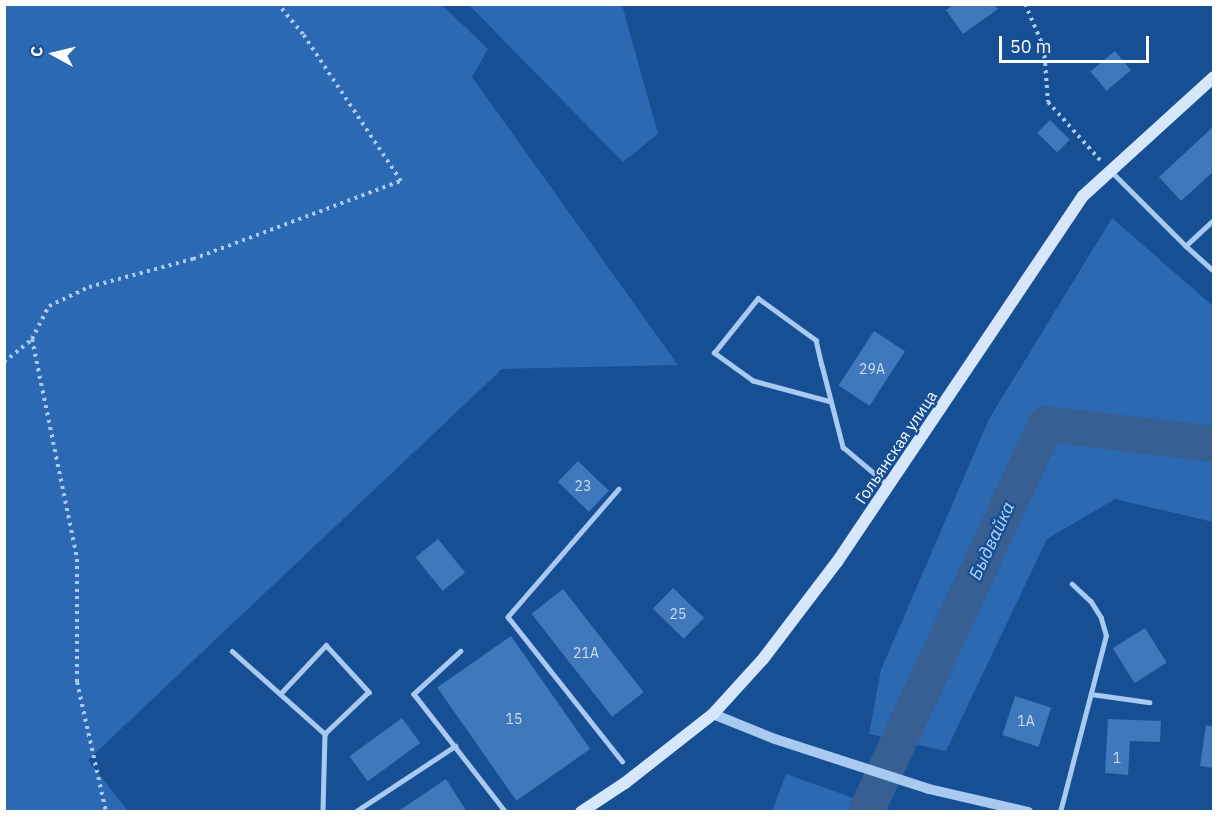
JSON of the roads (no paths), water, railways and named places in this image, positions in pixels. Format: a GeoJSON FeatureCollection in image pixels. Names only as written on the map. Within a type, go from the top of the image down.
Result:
{"type":"FeatureCollection","features":[{"type":"Feature","properties":{"kind":"main road","name":"Гольянская улица"},"geometry":{"type":"LineString","coordinates":[[581,812],[625,783],[713,714],[763,659],[837,562],[890,486],[1083,196],[1214,77]]}},
{"type":"Feature","properties":{"kind":"street"},"geometry":{"type":"LineString","coordinates":[[713,714],[775,740],[929,789],[1028,812]]}},
{"type":"Feature","properties":{"kind":"lane"},"geometry":{"type":"LineString","coordinates":[[1109,170],[1214,271]]}},
{"type":"Feature","properties":{"kind":"lane"},"geometry":{"type":"LineString","coordinates":[[1186,246],[1214,220]]}},
{"type":"Feature","properties":{"kind":"lane"},"geometry":{"type":"LineString","coordinates":[[831,402],[753,381],[714,354],[758,298],[816,340],[843,447],[890,486]]}},
{"type":"Feature","properties":{"kind":"lane"},"geometry":{"type":"LineString","coordinates":[[619,489],[508,617],[622,761]]}},
{"type":"Feature","properties":{"kind":"lane"},"geometry":{"type":"LineString","coordinates":[[1060,812],[1106,636],[1101,618],[1090,602],[1072,584]]}},
{"type":"Feature","properties":{"kind":"lane"},"geometry":{"type":"LineString","coordinates":[[280,694],[326,645],[369,692],[325,734],[323,812]]}},
{"type":"Feature","properties":{"kind":"lane"},"geometry":{"type":"LineString","coordinates":[[232,651],[325,734]]}},
{"type":"Feature","properties":{"kind":"lane"},"geometry":{"type":"LineString","coordinates":[[461,651],[414,694],[506,812]]}},
{"type":"Feature","properties":{"kind":"lane"},"geometry":{"type":"LineString","coordinates":[[1091,694],[1149,702]]}},
{"type":"Feature","properties":{"kind":"lane"},"geometry":{"type":"LineString","coordinates":[[355,812],[455,746]]}},
{"type":"Feature","properties":{"kind":"waterway","name":"Быдвайка"},"geometry":{"type":"LineString","coordinates":[[866,812],[1046,424],[1214,444]]}}]}
